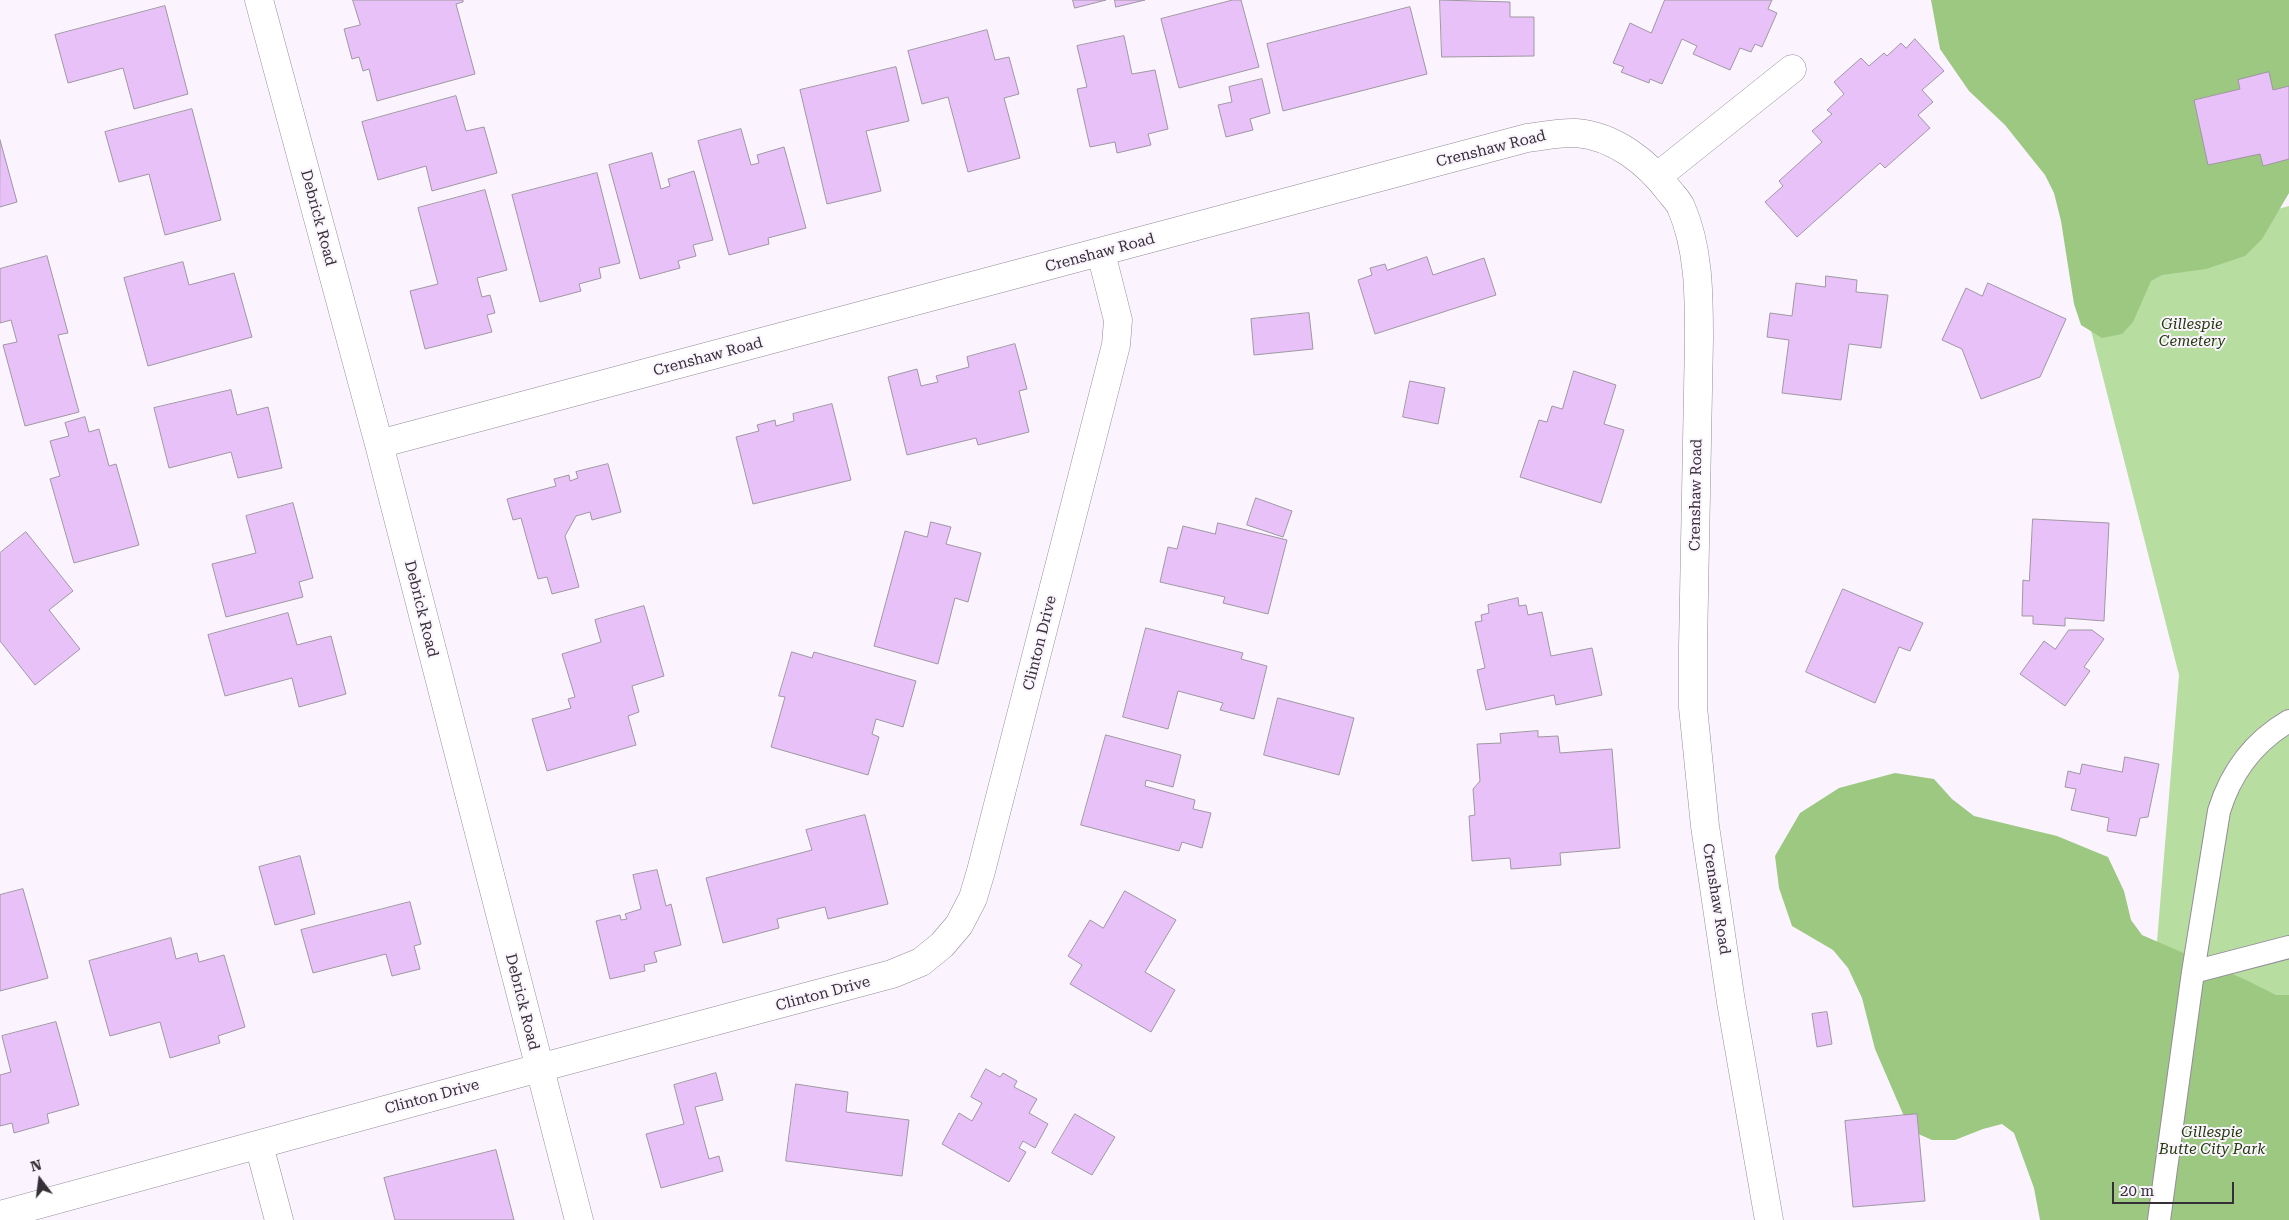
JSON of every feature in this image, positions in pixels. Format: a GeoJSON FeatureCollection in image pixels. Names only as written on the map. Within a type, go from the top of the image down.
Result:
{"type":"FeatureCollection","features":[{"type":"Feature","properties":{"kind":"street","name":"Debrick Road"},"geometry":{"type":"LineString","coordinates":[[259,0],[379,444],[579,1220]]}},
{"type":"Feature","properties":{"kind":"street"},"geometry":{"type":"LineString","coordinates":[[1658,176],[1792,69]]}},
{"type":"Feature","properties":{"kind":"street","name":"Crenshaw Road"},"geometry":{"type":"LineString","coordinates":[[379,444],[1528,138],[1578,133],[1608,141],[1634,155],[1658,176],[1681,206],[1694,250],[1699,295],[1693,647],[1694,715],[1706,836],[1731,1002],[1769,1220]]}},
{"type":"Feature","properties":{"kind":"street","name":"Clinton Drive"},"geometry":{"type":"LineString","coordinates":[[0,1215],[892,974],[921,962],[942,945],[959,925],[973,898],[982,870],[1116,345],[1118,320],[1101,253]]}},
{"type":"Feature","properties":{"kind":"street"},"geometry":{"type":"LineString","coordinates":[[259,1145],[279,1220]]}},
{"type":"Feature","properties":{"kind":"lane"},"geometry":{"type":"LineString","coordinates":[[2159,1220],[2193,972],[2219,811],[2226,788],[2234,773],[2254,747],[2289,721]]}},
{"type":"Feature","properties":{"kind":"lane"},"geometry":{"type":"LineString","coordinates":[[2193,972],[2289,947]]}},
{"type":"Feature","properties":{"kind":"green space"},"geometry":{"type":"Polygon","coordinates":[[[1931,0],[2289,0],[2289,193],[2262,239],[2245,256],[2206,269],[2162,275],[2151,281],[2133,322],[2122,334],[2102,338],[2081,325],[2074,304],[2061,221],[2054,193],[2045,175],[2005,125],[1969,91],[1940,49],[1931,0]]]}},
{"type":"Feature","properties":{"kind":"green space","name":"Gillespie Cemetery"},"geometry":{"type":"Polygon","coordinates":[[[2289,206],[2289,1220],[2151,1014],[2179,675],[2074,264],[2289,206]]]}},
{"type":"Feature","properties":{"kind":"green space","name":"Gillespie Butte City Park"},"geometry":{"type":"Polygon","coordinates":[[[1895,773],[1934,779],[1952,799],[1974,816],[2057,836],[2108,857],[2124,891],[2131,920],[2142,935],[2276,995],[2289,995],[2289,1220],[2040,1220],[2034,1188],[2014,1133],[2002,1124],[1955,1140],[1932,1140],[1916,1133],[1903,1114],[1875,1049],[1862,998],[1848,968],[1833,950],[1792,926],[1779,888],[1775,856],[1800,813],[1839,788],[1895,773]]]}},
{"type":"Feature","properties":{"kind":"building"},"geometry":{"type":"Polygon","coordinates":[[[353,0],[463,0],[463,2],[456,4],[475,74],[377,101],[369,69],[363,71],[359,57],[352,59],[344,29],[360,25],[353,0]]]}},
{"type":"Feature","properties":{"kind":"building"},"geometry":{"type":"Polygon","coordinates":[[[1073,0],[1106,0],[1075,8],[1073,0]]]}},
{"type":"Feature","properties":{"kind":"building"},"geometry":{"type":"Polygon","coordinates":[[[1115,0],[1145,0],[1116,7],[1115,0]]]}},
{"type":"Feature","properties":{"kind":"building"},"geometry":{"type":"Polygon","coordinates":[[[1233,0],[1241,0],[1259,67],[1179,88],[1161,19],[1233,0]]]}},
{"type":"Feature","properties":{"kind":"building"},"geometry":{"type":"Polygon","coordinates":[[[1440,0],[1510,2],[1510,17],[1534,17],[1534,56],[1442,57],[1440,0]]]}},
{"type":"Feature","properties":{"kind":"building"},"geometry":{"type":"Polygon","coordinates":[[[1665,0],[1772,0],[1768,9],[1777,13],[1762,47],[1755,44],[1751,52],[1740,48],[1730,70],[1693,54],[1697,46],[1682,39],[1662,84],[1650,79],[1649,83],[1621,72],[1624,67],[1613,63],[1630,23],[1651,33],[1665,0]]]}},
{"type":"Feature","properties":{"kind":"building"},"geometry":{"type":"Polygon","coordinates":[[[165,6],[188,94],[134,109],[123,68],[68,83],[55,35],[165,6]]]}},
{"type":"Feature","properties":{"kind":"building"},"geometry":{"type":"Polygon","coordinates":[[[1410,7],[1427,74],[1283,111],[1267,44],[1410,7]]]}},
{"type":"Feature","properties":{"kind":"building"},"geometry":{"type":"Polygon","coordinates":[[[987,30],[995,60],[1009,57],[1019,94],[1004,98],[1020,158],[968,172],[948,97],[922,104],[908,51],[987,30]]]}},
{"type":"Feature","properties":{"kind":"building"},"geometry":{"type":"Polygon","coordinates":[[[1124,36],[1132,74],[1155,70],[1168,129],[1148,134],[1151,145],[1117,153],[1115,142],[1090,147],[1077,89],[1087,87],[1077,46],[1124,36]]]}},
{"type":"Feature","properties":{"kind":"building"},"geometry":{"type":"Polygon","coordinates":[[[1915,39],[1944,71],[1922,90],[1933,102],[1918,115],[1930,128],[1885,168],[1880,163],[1797,237],[1765,202],[1783,186],[1779,181],[1822,142],[1812,131],[1832,114],[1827,110],[1844,94],[1834,82],[1861,58],[1869,66],[1884,53],[1887,56],[1901,43],[1906,48],[1915,39]]]}},
{"type":"Feature","properties":{"kind":"building"},"geometry":{"type":"Polygon","coordinates":[[[896,67],[909,121],[866,131],[881,191],[827,204],[800,90],[896,67]]]}},
{"type":"Feature","properties":{"kind":"building"},"geometry":{"type":"Polygon","coordinates":[[[2269,72],[2273,90],[2289,86],[2289,159],[2263,166],[2260,154],[2208,165],[2194,100],[2240,89],[2238,80],[2269,72]]]}},
{"type":"Feature","properties":{"kind":"building"},"geometry":{"type":"Polygon","coordinates":[[[1262,79],[1270,113],[1250,119],[1253,130],[1226,137],[1218,105],[1232,102],[1229,87],[1262,79]]]}},
{"type":"Feature","properties":{"kind":"building"},"geometry":{"type":"Polygon","coordinates":[[[456,96],[466,131],[484,127],[497,173],[432,191],[426,166],[378,180],[362,122],[456,96]]]}},
{"type":"Feature","properties":{"kind":"building"},"geometry":{"type":"Polygon","coordinates":[[[192,109],[221,220],[165,235],[149,174],[119,182],[105,132],[192,109]]]}},
{"type":"Feature","properties":{"kind":"building"},"geometry":{"type":"Polygon","coordinates":[[[741,129],[751,165],[759,163],[757,155],[784,147],[806,228],[768,238],[769,244],[729,255],[698,141],[741,129]]]}},
{"type":"Feature","properties":{"kind":"building"},"geometry":{"type":"Polygon","coordinates":[[[0,140],[17,202],[0,207],[0,140]]]}},
{"type":"Feature","properties":{"kind":"building"},"geometry":{"type":"Polygon","coordinates":[[[652,153],[661,189],[670,186],[668,179],[694,171],[713,240],[693,245],[696,256],[678,261],[680,268],[640,279],[609,165],[652,153]]]}},
{"type":"Feature","properties":{"kind":"building"},"geometry":{"type":"Polygon","coordinates":[[[597,173],[620,263],[599,268],[601,278],[579,284],[581,291],[540,302],[512,195],[597,173]]]}},
{"type":"Feature","properties":{"kind":"building"},"geometry":{"type":"Polygon","coordinates":[[[485,190],[507,270],[477,278],[482,297],[490,295],[495,313],[487,315],[492,332],[425,349],[410,291],[438,284],[418,208],[485,190]]]}},
{"type":"Feature","properties":{"kind":"building"},"geometry":{"type":"Polygon","coordinates":[[[47,256],[68,333],[58,335],[79,412],[25,426],[3,345],[17,342],[11,320],[0,323],[0,269],[47,256]]]}},
{"type":"Feature","properties":{"kind":"building"},"geometry":{"type":"Polygon","coordinates":[[[1427,257],[1433,275],[1484,258],[1496,295],[1375,334],[1358,280],[1372,275],[1370,268],[1385,264],[1387,270],[1427,257]]]}},
{"type":"Feature","properties":{"kind":"building"},"geometry":{"type":"Polygon","coordinates":[[[183,262],[189,285],[234,273],[252,337],[148,366],[124,278],[183,262]]]}},
{"type":"Feature","properties":{"kind":"building"},"geometry":{"type":"Polygon","coordinates":[[[1826,276],[1857,280],[1856,292],[1888,295],[1881,348],[1849,344],[1841,400],[1782,393],[1789,340],[1767,337],[1770,313],[1792,316],[1796,283],[1825,287],[1826,276]]]}},
{"type":"Feature","properties":{"kind":"building"},"geometry":{"type":"Polygon","coordinates":[[[1988,283],[2066,319],[2040,377],[1981,399],[1962,349],[1942,340],[1966,288],[1982,296],[1988,283]]]}},
{"type":"Feature","properties":{"kind":"building"},"geometry":{"type":"Polygon","coordinates":[[[1309,313],[1313,349],[1254,355],[1251,319],[1309,313]]]}},
{"type":"Feature","properties":{"kind":"building"},"geometry":{"type":"Polygon","coordinates":[[[1015,344],[1027,389],[1019,391],[1029,432],[978,445],[976,438],[907,455],[888,377],[917,369],[921,386],[938,382],[936,376],[969,367],[967,357],[1015,344]]]}},
{"type":"Feature","properties":{"kind":"building"},"geometry":{"type":"Polygon","coordinates":[[[1574,371],[1616,385],[1604,424],[1624,430],[1601,503],[1520,477],[1539,420],[1547,422],[1552,406],[1562,409],[1574,371]]]}},
{"type":"Feature","properties":{"kind":"building"},"geometry":{"type":"Polygon","coordinates":[[[1410,381],[1445,388],[1438,424],[1403,417],[1410,381]]]}},
{"type":"Feature","properties":{"kind":"building"},"geometry":{"type":"Polygon","coordinates":[[[231,390],[237,415],[268,407],[282,468],[238,478],[231,452],[169,468],[154,408],[231,390]]]}},
{"type":"Feature","properties":{"kind":"building"},"geometry":{"type":"Polygon","coordinates":[[[832,404],[851,480],[753,504],[736,437],[759,431],[757,425],[775,420],[776,426],[794,421],[793,414],[832,404]]]}},
{"type":"Feature","properties":{"kind":"building"},"geometry":{"type":"Polygon","coordinates":[[[85,417],[89,432],[99,429],[109,466],[116,464],[139,545],[74,563],[50,479],[60,476],[50,441],[69,436],[65,423],[85,417]]]}},
{"type":"Feature","properties":{"kind":"building"},"geometry":{"type":"Polygon","coordinates":[[[608,464],[621,512],[592,520],[590,512],[576,516],[565,536],[579,587],[552,594],[547,577],[538,579],[521,518],[513,520],[507,499],[556,486],[554,479],[569,475],[570,481],[578,478],[576,472],[608,464]]]}},
{"type":"Feature","properties":{"kind":"building"},"geometry":{"type":"Polygon","coordinates":[[[1256,498],[1292,511],[1283,537],[1247,525],[1256,498]]]}},
{"type":"Feature","properties":{"kind":"building"},"geometry":{"type":"Polygon","coordinates":[[[293,503],[313,578],[299,582],[303,597],[226,617],[212,564],[256,553],[246,516],[293,503]]]}},
{"type":"Feature","properties":{"kind":"building"},"geometry":{"type":"Polygon","coordinates":[[[2033,519],[2109,523],[2104,621],[2065,618],[2065,626],[2033,624],[2033,616],[2022,616],[2023,580],[2029,581],[2033,519]]]}},
{"type":"Feature","properties":{"kind":"building"},"geometry":{"type":"Polygon","coordinates":[[[931,522],[951,527],[946,544],[981,553],[968,602],[955,598],[938,664],[874,646],[905,531],[927,537],[931,522]]]}},
{"type":"Feature","properties":{"kind":"building"},"geometry":{"type":"Polygon","coordinates":[[[1218,523],[1287,540],[1268,614],[1223,603],[1225,597],[1160,582],[1168,547],[1177,549],[1183,526],[1215,534],[1218,523]]]}},
{"type":"Feature","properties":{"kind":"building"},"geometry":{"type":"Polygon","coordinates":[[[26,532],[73,591],[49,610],[80,649],[35,685],[0,641],[0,553],[26,532]]]}},
{"type":"Feature","properties":{"kind":"building"},"geometry":{"type":"Polygon","coordinates":[[[1843,589],[1923,623],[1910,651],[1899,647],[1875,703],[1806,672],[1843,589]]]}},
{"type":"Feature","properties":{"kind":"building"},"geometry":{"type":"Polygon","coordinates":[[[1518,598],[1519,606],[1526,605],[1528,615],[1542,612],[1551,656],[1592,648],[1602,695],[1556,705],[1554,695],[1486,710],[1477,670],[1485,668],[1475,622],[1482,621],[1481,615],[1489,613],[1488,605],[1518,598]]]}},
{"type":"Feature","properties":{"kind":"building"},"geometry":{"type":"Polygon","coordinates":[[[644,606],[664,676],[632,686],[639,712],[628,716],[636,745],[547,771],[532,719],[571,708],[568,699],[575,697],[562,654],[601,642],[595,620],[644,606]]]}},
{"type":"Feature","properties":{"kind":"building"},"geometry":{"type":"Polygon","coordinates":[[[288,613],[297,645],[331,636],[346,694],[299,707],[292,678],[225,696],[208,635],[288,613]]]}},
{"type":"Feature","properties":{"kind":"building"},"geometry":{"type":"Polygon","coordinates":[[[1146,628],[1243,653],[1241,659],[1267,666],[1254,719],[1220,710],[1223,703],[1178,691],[1168,729],[1123,717],[1146,628]]]}},
{"type":"Feature","properties":{"kind":"building"},"geometry":{"type":"Polygon","coordinates":[[[2069,630],[2092,630],[2104,639],[2084,667],[2090,671],[2065,706],[2020,674],[2044,641],[2055,649],[2069,630]]]}},
{"type":"Feature","properties":{"kind":"building"},"geometry":{"type":"Polygon","coordinates":[[[792,652],[812,658],[814,652],[916,681],[903,727],[876,719],[872,734],[879,737],[868,775],[771,747],[785,697],[779,696],[792,652]]]}},
{"type":"Feature","properties":{"kind":"building"},"geometry":{"type":"Polygon","coordinates":[[[1278,698],[1354,718],[1339,775],[1264,755],[1278,698]]]}},
{"type":"Feature","properties":{"kind":"building"},"geometry":{"type":"Polygon","coordinates":[[[1538,731],[1538,737],[1558,736],[1560,753],[1612,749],[1620,848],[1560,853],[1561,865],[1511,869],[1510,858],[1472,861],[1469,816],[1475,815],[1473,789],[1480,781],[1477,744],[1501,743],[1500,734],[1538,731]]]}},
{"type":"Feature","properties":{"kind":"building"},"geometry":{"type":"Polygon","coordinates":[[[1106,735],[1181,755],[1173,787],[1146,780],[1145,786],[1195,800],[1193,809],[1211,813],[1202,848],[1182,842],[1179,851],[1081,825],[1106,735]]]}},
{"type":"Feature","properties":{"kind":"building"},"geometry":{"type":"Polygon","coordinates":[[[2125,757],[2159,764],[2148,817],[2140,818],[2136,836],[2107,831],[2109,818],[2071,810],[2076,789],[2065,787],[2068,771],[2080,774],[2082,764],[2122,772],[2125,757]]]}},
{"type":"Feature","properties":{"kind":"building"},"geometry":{"type":"Polygon","coordinates":[[[865,815],[888,904],[828,919],[825,907],[777,919],[779,928],[723,943],[706,878],[812,850],[806,830],[865,815]]]}},
{"type":"Feature","properties":{"kind":"building"},"geometry":{"type":"Polygon","coordinates":[[[300,856],[315,914],[275,925],[259,867],[300,856]]]}},
{"type":"Feature","properties":{"kind":"building"},"geometry":{"type":"Polygon","coordinates":[[[657,870],[666,906],[671,904],[681,945],[654,952],[657,962],[644,965],[645,971],[610,979],[596,921],[620,915],[621,920],[627,919],[625,914],[641,909],[633,875],[657,870]]]}},
{"type":"Feature","properties":{"kind":"building"},"geometry":{"type":"Polygon","coordinates":[[[23,889],[48,978],[0,991],[0,895],[23,889]]]}},
{"type":"Feature","properties":{"kind":"building"},"geometry":{"type":"Polygon","coordinates":[[[1125,891],[1176,920],[1145,972],[1175,990],[1151,1032],[1070,984],[1082,965],[1068,956],[1090,920],[1103,928],[1125,891]]]}},
{"type":"Feature","properties":{"kind":"building"},"geometry":{"type":"Polygon","coordinates":[[[410,902],[421,944],[414,946],[420,969],[392,976],[386,954],[313,973],[301,930],[410,902]]]}},
{"type":"Feature","properties":{"kind":"building"},"geometry":{"type":"Polygon","coordinates":[[[171,938],[176,959],[197,953],[199,962],[224,955],[245,1027],[218,1036],[220,1043],[170,1058],[160,1022],[110,1036],[89,961],[171,938]]]}},
{"type":"Feature","properties":{"kind":"building"},"geometry":{"type":"Polygon","coordinates":[[[1827,1012],[1832,1044],[1817,1047],[1812,1014],[1827,1012]]]}},
{"type":"Feature","properties":{"kind":"building"},"geometry":{"type":"Polygon","coordinates":[[[56,1022],[79,1105],[47,1114],[49,1123],[14,1133],[12,1123],[0,1126],[0,1075],[11,1072],[2,1036],[56,1022]]]}},
{"type":"Feature","properties":{"kind":"building"},"geometry":{"type":"Polygon","coordinates":[[[986,1069],[1000,1077],[1003,1073],[1017,1081],[1014,1087],[1037,1099],[1029,1113],[1048,1124],[1035,1148],[1023,1141],[1019,1148],[1026,1152],[1009,1182],[942,1144],[959,1113],[972,1121],[982,1103],[971,1097],[986,1069]]]}},
{"type":"Feature","properties":{"kind":"building"},"geometry":{"type":"Polygon","coordinates":[[[716,1073],[723,1100],[695,1107],[709,1159],[719,1156],[723,1171],[661,1188],[646,1134],[684,1124],[674,1085],[716,1073]]]}},
{"type":"Feature","properties":{"kind":"building"},"geometry":{"type":"Polygon","coordinates":[[[796,1084],[848,1092],[846,1112],[909,1120],[902,1176],[786,1161],[796,1084]]]}},
{"type":"Feature","properties":{"kind":"building"},"geometry":{"type":"Polygon","coordinates":[[[1075,1114],[1115,1137],[1092,1175],[1052,1153],[1075,1114]]]}},
{"type":"Feature","properties":{"kind":"building"},"geometry":{"type":"Polygon","coordinates":[[[1917,1114],[1925,1201],[1853,1207],[1845,1121],[1917,1114]]]}},
{"type":"Feature","properties":{"kind":"building"},"geometry":{"type":"Polygon","coordinates":[[[496,1150],[514,1220],[395,1220],[384,1178],[496,1150]]]}}]}
